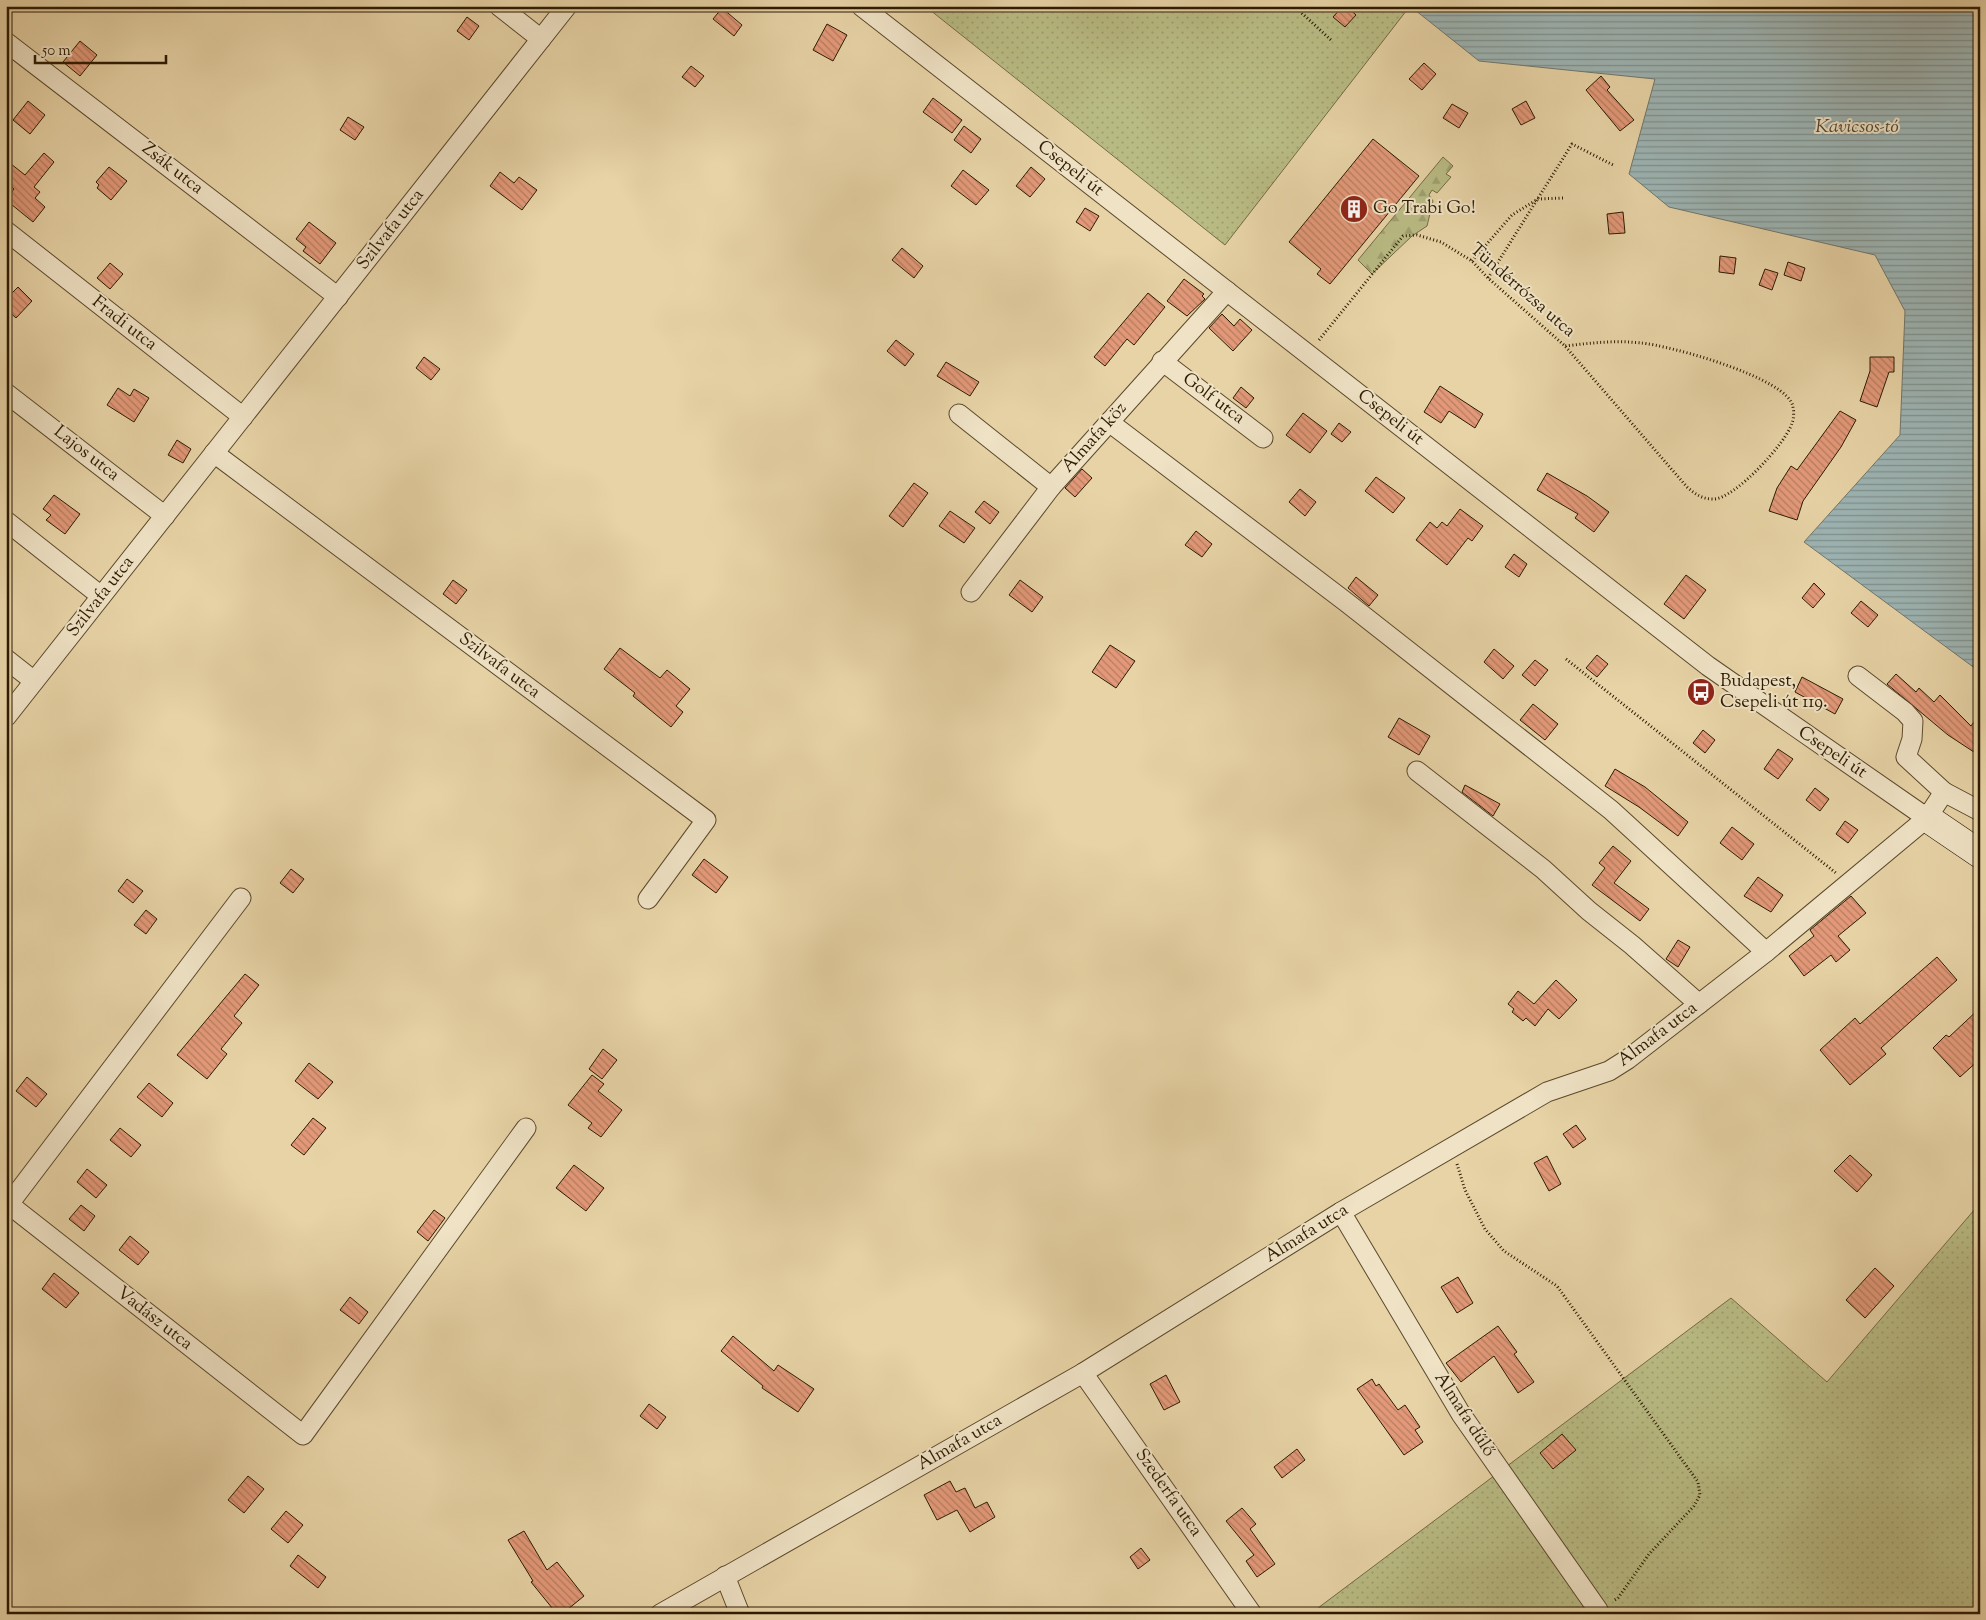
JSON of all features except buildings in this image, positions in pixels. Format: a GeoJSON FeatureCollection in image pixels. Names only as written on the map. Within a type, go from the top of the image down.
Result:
{"type":"FeatureCollection","features":[{"type":"Feature","properties":{"kind":"street"},"geometry":{"type":"LineString","coordinates":[[499,6],[541,39]]}},
{"type":"Feature","properties":{"kind":"street","name":"Szilvafa utca"},"geometry":{"type":"LineString","coordinates":[[6,717],[567,6]]}},
{"type":"Feature","properties":{"kind":"street","name":"Csepeli út"},"geometry":{"type":"LineString","coordinates":[[862,6],[1708,666],[1927,818]]}},
{"type":"Feature","properties":{"kind":"street","name":"Zsák utca"},"geometry":{"type":"LineString","coordinates":[[6,42],[338,297]]}},
{"type":"Feature","properties":{"kind":"street","name":"Fradi utca"},"geometry":{"type":"LineString","coordinates":[[6,231],[243,417]]}},
{"type":"Feature","properties":{"kind":"street","name":"Almafa köz"},"geometry":{"type":"LineString","coordinates":[[971,592],[1051,487],[1162,361],[1227,291]]}},
{"type":"Feature","properties":{"kind":"street","name":"Golf utca"},"geometry":{"type":"LineString","coordinates":[[1162,361],[1263,438]]}},
{"type":"Feature","properties":{"kind":"street","name":"Lajos utca"},"geometry":{"type":"LineString","coordinates":[[6,393],[165,516]]}},
{"type":"Feature","properties":{"kind":"street"},"geometry":{"type":"LineString","coordinates":[[959,414],[1051,487]]}},
{"type":"Feature","properties":{"kind":"street"},"geometry":{"type":"LineString","coordinates":[[1109,422],[1346,602],[1611,810],[1766,952]]}},
{"type":"Feature","properties":{"kind":"street","name":"Szilvafa utca"},"geometry":{"type":"LineString","coordinates":[[214,453],[706,820],[648,898]]}},
{"type":"Feature","properties":{"kind":"street"},"geometry":{"type":"LineString","coordinates":[[6,522],[102,596]]}},
{"type":"Feature","properties":{"kind":"street"},"geometry":{"type":"LineString","coordinates":[[6,659],[34,681]]}},
{"type":"Feature","properties":{"kind":"street"},"geometry":{"type":"LineString","coordinates":[[1858,676],[1905,712],[1913,721],[1912,739],[1906,757],[1944,792],[1980,811]]}},
{"type":"Feature","properties":{"kind":"street"},"geometry":{"type":"LineString","coordinates":[[1417,771],[1543,869],[1588,912],[1632,945],[1699,1004]]}},
{"type":"Feature","properties":{"kind":"street","name":"Almafa utca"},"geometry":{"type":"LineString","coordinates":[[660,1614],[1084,1372],[1341,1212],[1451,1147],[1547,1092],[1609,1071],[1628,1059],[1766,952],[1927,818],[1944,792]]}},
{"type":"Feature","properties":{"kind":"street"},"geometry":{"type":"LineString","coordinates":[[1927,818],[1980,854]]}},
{"type":"Feature","properties":{"kind":"street"},"geometry":{"type":"LineString","coordinates":[[8,1203],[242,898]]}},
{"type":"Feature","properties":{"kind":"street","name":"Vadász utca"},"geometry":{"type":"LineString","coordinates":[[8,1203],[302,1435],[526,1128]]}},
{"type":"Feature","properties":{"kind":"street","name":"Almafa dűlő"},"geometry":{"type":"LineString","coordinates":[[1341,1212],[1460,1414],[1598,1610]]}},
{"type":"Feature","properties":{"kind":"street","name":"Szederfa utca"},"geometry":{"type":"LineString","coordinates":[[1084,1372],[1252,1614]]}},
{"type":"Feature","properties":{"kind":"street"},"geometry":{"type":"LineString","coordinates":[[725,1576],[740,1614]]}},
{"type":"Feature","properties":{"kind":"path"},"geometry":{"type":"LineString","coordinates":[[1294,6],[1331,40]]}},
{"type":"Feature","properties":{"kind":"path"},"geometry":{"type":"LineString","coordinates":[[1488,278],[1572,144],[1614,166]]}},
{"type":"Feature","properties":{"kind":"path"},"geometry":{"type":"LineString","coordinates":[[1472,261],[1512,215],[1538,199],[1563,198]]}},
{"type":"Feature","properties":{"kind":"path","name":"Tündérrózsa utca"},"geometry":{"type":"LineString","coordinates":[[1308,354],[1403,236],[1417,235],[1441,242],[1472,261],[1488,278],[1565,346],[1687,487],[1698,497],[1715,500],[1730,494],[1774,451],[1793,422],[1793,405],[1783,392],[1737,368],[1691,353],[1642,343],[1605,341],[1565,346]]}},
{"type":"Feature","properties":{"kind":"path"},"geometry":{"type":"LineString","coordinates":[[1566,659],[1848,883]]}},
{"type":"Feature","properties":{"kind":"path"},"geometry":{"type":"LineString","coordinates":[[1451,1147],[1465,1190],[1485,1229],[1504,1251],[1557,1286],[1698,1482],[1700,1495],[1694,1506],[1649,1554],[1618,1598],[1598,1610]]}},
{"type":"Feature","properties":{"kind":"green space"},"geometry":{"type":"Polygon","coordinates":[[[925,6],[1410,6],[1225,245],[925,6]]]}},
{"type":"Feature","properties":{"kind":"green space"},"geometry":{"type":"Polygon","coordinates":[[[1443,157],[1453,166],[1446,174],[1451,177],[1437,193],[1432,190],[1429,195],[1433,201],[1427,226],[1412,236],[1372,274],[1358,260],[1443,157]]]}},
{"type":"Feature","properties":{"kind":"green space"},"geometry":{"type":"Polygon","coordinates":[[[1975,1209],[1980,1212],[1980,1614],[1310,1614],[1731,1298],[1827,1382],[1975,1209]]]}},
{"type":"Feature","properties":{"kind":"water","name":"Kavicsos-tó"},"geometry":{"type":"Polygon","coordinates":[[[1410,6],[1980,6],[1980,672],[1804,542],[1900,435],[1905,311],[1875,255],[1669,207],[1629,174],[1655,79],[1479,61],[1410,6]]]}},
{"type":"Feature","properties":{"kind":"place","name":"Go Trabi Go!"},"geometry":{"type":"Point","coordinates":[1354,209]}},
{"type":"Feature","properties":{"kind":"place","name":"Budapest, Csepeli út 119."},"geometry":{"type":"Point","coordinates":[1701,692]}}]}
